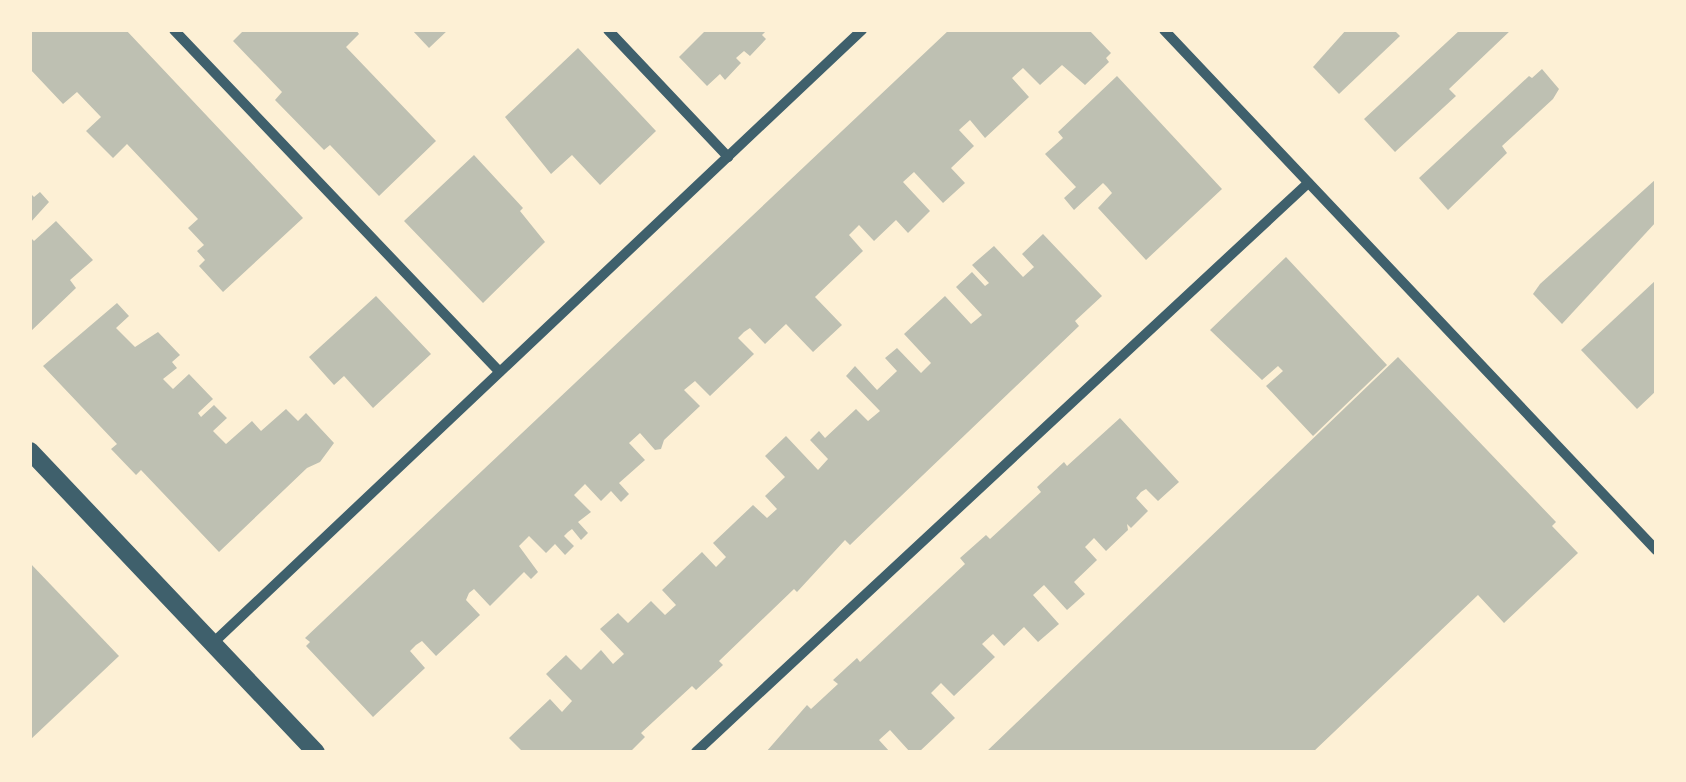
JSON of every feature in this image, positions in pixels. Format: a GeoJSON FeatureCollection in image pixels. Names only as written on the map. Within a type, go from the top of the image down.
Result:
{"type":"FeatureCollection","features":[{"type":"Feature","properties":{"kind":"street"},"geometry":{"type":"LineString","coordinates":[[174,30],[500,372]]}},
{"type":"Feature","properties":{"kind":"street"},"geometry":{"type":"LineString","coordinates":[[608,30],[728,157]]}},
{"type":"Feature","properties":{"kind":"street"},"geometry":{"type":"LineString","coordinates":[[212,642],[862,30]]}},
{"type":"Feature","properties":{"kind":"street"},"geometry":{"type":"LineString","coordinates":[[1164,30],[1656,550]]}},
{"type":"Feature","properties":{"kind":"street"},"geometry":{"type":"LineString","coordinates":[[696,752],[1308,183]]}},
{"type":"Feature","properties":{"kind":"street"},"geometry":{"type":"LineString","coordinates":[[30,451],[316,752]]}},
{"type":"Feature","properties":{"kind":"building"},"geometry":{"type":"Polygon","coordinates":[[[30,30],[126,30],[303,218],[223,292],[199,266],[205,260],[197,251],[204,245],[188,228],[198,219],[127,144],[113,158],[86,131],[101,117],[77,92],[63,104],[30,69],[30,30]]]}},
{"type":"Feature","properties":{"kind":"building"},"geometry":{"type":"Polygon","coordinates":[[[244,30],[356,30],[359,34],[346,47],[436,141],[379,196],[330,145],[324,150],[275,100],[282,92],[233,41],[244,30]]]}},
{"type":"Feature","properties":{"kind":"building"},"geometry":{"type":"Polygon","coordinates":[[[412,30],[448,30],[429,48],[412,30]]]}},
{"type":"Feature","properties":{"kind":"building"},"geometry":{"type":"Polygon","coordinates":[[[706,30],[767,30],[762,35],[766,39],[750,56],[744,51],[736,58],[741,63],[725,80],[720,74],[707,86],[679,57],[706,30]]]}},
{"type":"Feature","properties":{"kind":"building"},"geometry":{"type":"Polygon","coordinates":[[[949,30],[1089,30],[1111,53],[1106,58],[1109,62],[1085,85],[1062,65],[1040,85],[1023,68],[1012,78],[1029,97],[985,138],[970,120],[959,130],[974,146],[951,168],[965,183],[943,203],[914,172],[903,182],[930,211],[908,233],[896,220],[874,241],[859,225],[849,235],[863,251],[815,297],[842,325],[813,352],[786,324],[765,344],[750,328],[744,332],[738,338],[754,354],[710,396],[695,381],[684,390],[700,406],[664,440],[661,449],[655,450],[640,433],[629,443],[645,460],[619,483],[629,494],[621,502],[611,491],[601,501],[585,484],[574,495],[591,512],[578,522],[588,533],[581,540],[572,529],[568,532],[564,536],[574,546],[565,555],[555,544],[546,553],[529,536],[519,546],[538,572],[531,579],[524,572],[490,606],[474,589],[469,593],[466,600],[480,615],[436,656],[422,641],[416,645],[410,651],[425,668],[373,717],[306,646],[310,642],[305,638],[949,30]]]}},
{"type":"Feature","properties":{"kind":"building"},"geometry":{"type":"Polygon","coordinates":[[[1346,30],[1394,30],[1400,36],[1339,94],[1313,67],[1346,30]]]}},
{"type":"Feature","properties":{"kind":"building"},"geometry":{"type":"Polygon","coordinates":[[[1460,30],[1511,30],[1449,89],[1456,96],[1395,152],[1364,119],[1460,30]]]}},
{"type":"Feature","properties":{"kind":"building"},"geometry":{"type":"Polygon","coordinates":[[[578,48],[656,131],[600,185],[572,155],[551,174],[505,117],[578,48]]]}},
{"type":"Feature","properties":{"kind":"building"},"geometry":{"type":"Polygon","coordinates":[[[1542,69],[1559,89],[1553,99],[1502,146],[1507,153],[1448,210],[1419,178],[1529,76],[1532,78],[1542,69]]]}},
{"type":"Feature","properties":{"kind":"building"},"geometry":{"type":"Polygon","coordinates":[[[1117,76],[1222,189],[1146,260],[1098,208],[1112,193],[1107,187],[1103,183],[1074,210],[1064,198],[1076,187],[1045,154],[1063,138],[1058,132],[1117,76]]]}},
{"type":"Feature","properties":{"kind":"building"},"geometry":{"type":"Polygon","coordinates":[[[474,155],[523,208],[520,211],[545,242],[483,303],[404,221],[474,155]]]}},
{"type":"Feature","properties":{"kind":"building"},"geometry":{"type":"Polygon","coordinates":[[[1656,179],[1656,222],[1562,324],[1533,294],[1656,179]]]}},
{"type":"Feature","properties":{"kind":"building"},"geometry":{"type":"Polygon","coordinates":[[[40,192],[49,202],[30,223],[30,193],[34,197],[40,192]]]}},
{"type":"Feature","properties":{"kind":"building"},"geometry":{"type":"Polygon","coordinates":[[[56,221],[93,260],[70,280],[76,288],[30,332],[30,237],[34,241],[56,221]]]}},
{"type":"Feature","properties":{"kind":"building"},"geometry":{"type":"Polygon","coordinates":[[[1043,234],[1102,296],[1075,321],[1079,326],[850,545],[845,540],[797,592],[794,589],[719,661],[723,665],[696,690],[692,686],[641,733],[645,737],[630,752],[523,752],[509,738],[550,699],[562,712],[572,701],[546,674],[566,655],[581,670],[601,650],[613,664],[624,654],[600,629],[618,613],[628,623],[651,601],[665,615],[676,605],[662,590],[702,552],[716,567],[726,557],[713,543],[753,505],[767,518],[777,509],[765,496],[785,477],[765,456],[786,436],[818,470],[828,459],[810,440],[819,431],[825,438],[856,409],[868,421],[880,411],[846,376],[855,366],[877,390],[897,371],[885,358],[897,348],[921,373],[931,363],[904,334],[945,296],[971,324],[982,315],[956,287],[972,272],[985,286],[989,283],[972,265],[994,246],[1023,277],[1034,267],[1022,254],[1043,234]]]}},
{"type":"Feature","properties":{"kind":"building"},"geometry":{"type":"Polygon","coordinates":[[[1286,257],[1387,365],[1313,436],[1266,386],[1283,371],[1278,366],[1262,380],[1210,330],[1286,257]]]}},
{"type":"Feature","properties":{"kind":"building"},"geometry":{"type":"Polygon","coordinates":[[[1656,280],[1656,391],[1637,409],[1581,350],[1656,280]]]}},
{"type":"Feature","properties":{"kind":"building"},"geometry":{"type":"Polygon","coordinates":[[[376,296],[431,354],[373,408],[344,376],[334,385],[309,357],[376,296]]]}},
{"type":"Feature","properties":{"kind":"building"},"geometry":{"type":"Polygon","coordinates":[[[117,303],[129,316],[116,328],[135,347],[158,332],[180,355],[172,362],[177,368],[163,379],[173,389],[189,374],[213,399],[198,413],[201,417],[214,405],[227,418],[213,431],[226,444],[252,421],[261,431],[286,409],[298,421],[306,413],[334,443],[320,462],[307,468],[219,552],[141,470],[136,475],[111,449],[117,444],[43,366],[117,303]]]}},
{"type":"Feature","properties":{"kind":"building"},"geometry":{"type":"Polygon","coordinates":[[[1398,357],[1556,522],[1552,526],[1578,553],[1504,623],[1478,595],[1313,752],[986,752],[1398,357]]]}},
{"type":"Feature","properties":{"kind":"building"},"geometry":{"type":"Polygon","coordinates":[[[1120,418],[1179,482],[1158,501],[1146,489],[1141,492],[1136,498],[1148,511],[1131,528],[1127,524],[1128,530],[1106,551],[1094,538],[1085,547],[1097,560],[1074,582],[1085,594],[1067,610],[1044,585],[1033,595],[1059,624],[1038,642],[1024,627],[1004,646],[993,634],[982,644],[995,657],[954,696],[941,683],[931,693],[955,718],[919,752],[910,752],[890,730],[879,740],[890,752],[766,752],[807,705],[811,709],[838,684],[833,680],[857,658],[860,662],[965,564],[960,558],[986,535],[990,539],[1041,492],[1037,487],[1064,462],[1067,466],[1120,418]]]}},
{"type":"Feature","properties":{"kind":"building"},"geometry":{"type":"Polygon","coordinates":[[[30,563],[119,656],[30,740],[30,563]]]}}]}
